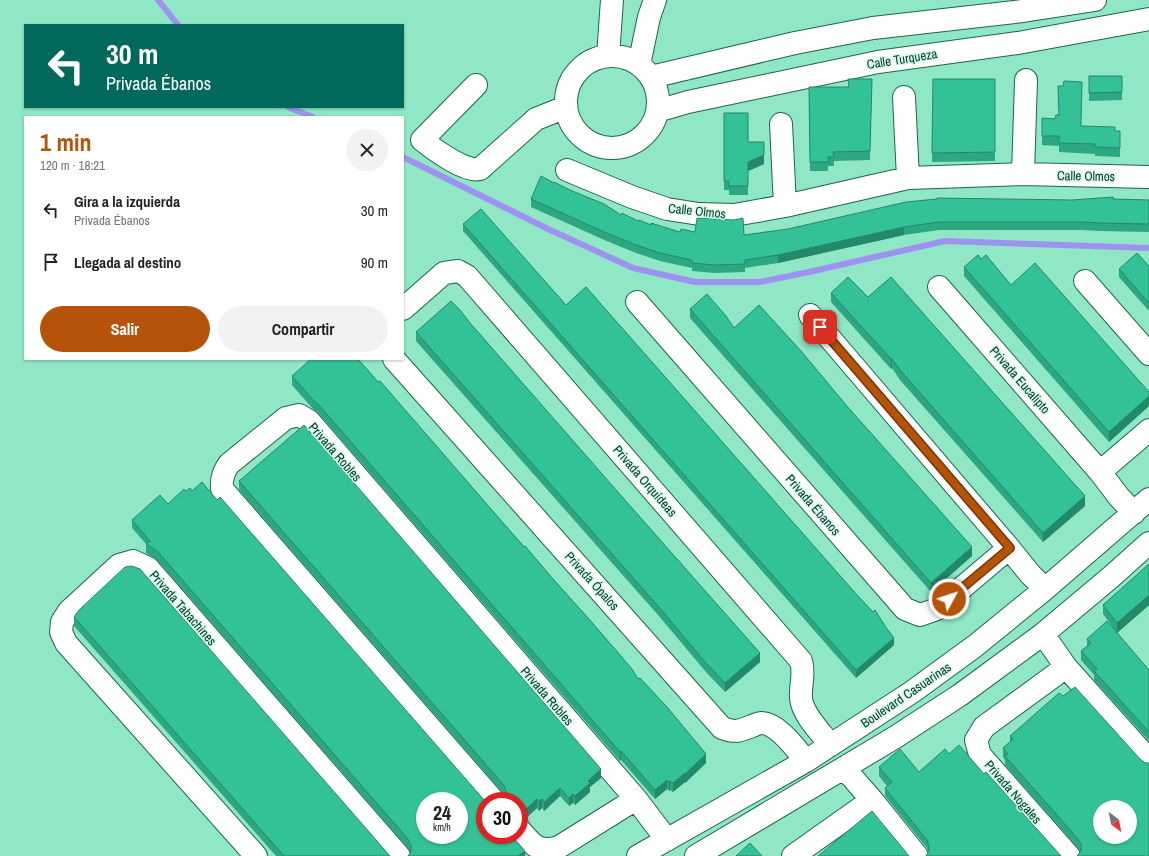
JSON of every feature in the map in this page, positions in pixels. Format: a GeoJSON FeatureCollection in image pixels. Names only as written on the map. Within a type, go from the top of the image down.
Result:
{"type":"FeatureCollection","features":[{"type":"Feature","properties":{"kind":"street"},"geometry":{"type":"LineString","coordinates":[[612,0],[631,64],[656,90],[658,97],[657,111],[652,125],[643,136],[637,141],[624,146],[609,148],[588,142],[577,133],[570,121],[566,107],[569,86],[576,73],[594,60],[631,64],[795,43],[873,28],[1023,11],[1095,0]]}},
{"type":"Feature","properties":{"kind":"street"},"geometry":{"type":"LineString","coordinates":[[631,64],[634,17],[641,0]]}},
{"type":"Feature","properties":{"kind":"street"},"geometry":{"type":"LineString","coordinates":[[631,64],[655,0]]}},
{"type":"Feature","properties":{"kind":"street","name":"Calle Turqueza"},"geometry":{"type":"LineString","coordinates":[[657,111],[688,102],[878,62],[1018,43],[1149,19]]}},
{"type":"Feature","properties":{"kind":"street"},"geometry":{"type":"LineString","coordinates":[[1023,174],[1026,80]]}},
{"type":"Feature","properties":{"kind":"street"},"geometry":{"type":"LineString","coordinates":[[476,85],[422,140],[437,152],[471,170],[480,169],[536,119],[566,107]]}},
{"type":"Feature","properties":{"kind":"street"},"geometry":{"type":"LineString","coordinates":[[904,97],[908,178]]}},
{"type":"Feature","properties":{"kind":"street"},"geometry":{"type":"LineString","coordinates":[[781,124],[785,206]]}},
{"type":"Feature","properties":{"kind":"street","name":"Calle Olmos"},"geometry":{"type":"LineString","coordinates":[[567,170],[632,197],[667,209],[699,214],[734,215],[785,206],[908,178],[1023,174],[1149,177]]}},
{"type":"Feature","properties":{"kind":"street","name":"Privada Orquídeas"},"geometry":{"type":"LineString","coordinates":[[410,303],[444,272],[458,271],[467,276],[801,661],[803,670],[801,700],[806,713],[830,745]]}},
{"type":"Feature","properties":{"kind":"street"},"geometry":{"type":"LineString","coordinates":[[1085,281],[1149,354]]}},
{"type":"Feature","properties":{"kind":"street","name":"Privada Eucalipto"},"geometry":{"type":"LineString","coordinates":[[939,287],[1120,497],[1141,506]]}},
{"type":"Feature","properties":{"kind":"street","name":"Privada Ébanos"},"geometry":{"type":"LineString","coordinates":[[637,302],[905,610],[920,615],[937,609],[1010,548]]}},
{"type":"Feature","properties":{"kind":"street"},"geometry":{"type":"LineString","coordinates":[[810,315],[1045,590]]}},
{"type":"Feature","properties":{"kind":"street","name":"Privada Ópalos"},"geometry":{"type":"LineString","coordinates":[[395,360],[722,728],[732,731],[742,730],[760,723],[770,725],[779,730],[806,761]]}},
{"type":"Feature","properties":{"kind":"street","name":"Privada Robles"},"geometry":{"type":"LineString","coordinates":[[486,792],[222,489],[221,481],[223,472],[229,464],[286,418],[298,415],[309,421],[636,799],[667,840]]}},
{"type":"Feature","properties":{"kind":"street"},"geometry":{"type":"LineString","coordinates":[[1100,472],[1149,430]]}},
{"type":"Feature","properties":{"kind":"street","name":"Boulevard Casuarinas"},"geometry":{"type":"LineString","coordinates":[[638,856],[806,761],[912,692],[969,651],[1045,590],[1141,506]]}},
{"type":"Feature","properties":{"kind":"street"},"geometry":{"type":"LineString","coordinates":[[696,856],[894,738],[960,695],[1043,634],[1149,543]]}},
{"type":"Feature","properties":{"kind":"street","name":"Privada Tabachines"},"geometry":{"type":"LineString","coordinates":[[256,856],[66,643],[61,632],[62,622],[68,611],[119,565],[133,561],[148,568],[399,856]]}},
{"type":"Feature","properties":{"kind":"street"},"geometry":{"type":"LineString","coordinates":[[1043,634],[1066,667],[1149,760]]}},
{"type":"Feature","properties":{"kind":"street","name":"Privada Nogales"},"geometry":{"type":"LineString","coordinates":[[1066,667],[984,727],[976,740],[980,755],[1068,856]]}},
{"type":"Feature","properties":{"kind":"street"},"geometry":{"type":"LineString","coordinates":[[844,768],[917,856]]}},
{"type":"Feature","properties":{"kind":"street"},"geometry":{"type":"LineString","coordinates":[[528,840],[540,848],[549,850],[559,847],[636,799]]}},
{"type":"Feature","properties":{"kind":"street"},"geometry":{"type":"LineString","coordinates":[[794,856],[872,800]]}},
{"type":"Feature","properties":{"kind":"building"},"geometry":{"type":"Polygon","coordinates":[[[1089,76],[1122,76],[1122,92],[1089,93],[1089,76]]]}},
{"type":"Feature","properties":{"kind":"building"},"geometry":{"type":"Polygon","coordinates":[[[848,79],[872,79],[870,151],[833,152],[834,157],[828,157],[828,162],[810,162],[809,87],[849,87],[848,79]]]}},
{"type":"Feature","properties":{"kind":"building"},"geometry":{"type":"Polygon","coordinates":[[[933,79],[995,79],[995,152],[932,153],[933,79]]]}},
{"type":"Feature","properties":{"kind":"building"},"geometry":{"type":"Polygon","coordinates":[[[1064,81],[1082,82],[1081,126],[1115,127],[1115,131],[1120,131],[1120,148],[1095,147],[1095,144],[1059,143],[1059,136],[1042,136],[1042,118],[1055,119],[1056,115],[1059,115],[1058,86],[1063,86],[1064,81]]]}},
{"type":"Feature","properties":{"kind":"building"},"geometry":{"type":"Polygon","coordinates":[[[724,113],[748,113],[748,142],[764,142],[764,155],[748,162],[748,186],[729,186],[729,181],[724,181],[724,113]]]}},
{"type":"Feature","properties":{"kind":"building"},"geometry":{"type":"Polygon","coordinates":[[[541,176],[604,204],[621,215],[622,213],[638,221],[639,220],[651,225],[651,223],[680,232],[681,229],[695,232],[697,218],[734,220],[743,218],[744,235],[788,229],[906,202],[937,198],[1072,200],[1113,197],[1113,199],[1149,200],[1149,224],[1083,222],[939,222],[904,227],[778,255],[745,260],[745,264],[715,265],[692,263],[692,260],[660,253],[636,245],[531,199],[541,176]]]}},
{"type":"Feature","properties":{"kind":"building"},"geometry":{"type":"Polygon","coordinates":[[[481,209],[566,305],[586,287],[857,595],[873,612],[875,610],[894,638],[856,670],[463,224],[481,209]]]}},
{"type":"Feature","properties":{"kind":"building"},"geometry":{"type":"Polygon","coordinates":[[[1137,253],[1149,266],[1149,303],[1119,269],[1137,253]]]}},
{"type":"Feature","properties":{"kind":"building"},"geometry":{"type":"Polygon","coordinates":[[[978,255],[981,259],[986,255],[1011,285],[1035,263],[1149,392],[1149,396],[1109,432],[964,267],[978,255]]]}},
{"type":"Feature","properties":{"kind":"building"},"geometry":{"type":"Polygon","coordinates":[[[848,277],[868,297],[891,277],[1085,496],[1043,533],[892,359],[831,293],[848,277]]]}},
{"type":"Feature","properties":{"kind":"building"},"geometry":{"type":"Polygon","coordinates":[[[707,294],[734,328],[759,305],[972,547],[931,583],[690,309],[707,294]]]}},
{"type":"Feature","properties":{"kind":"building"},"geometry":{"type":"Polygon","coordinates":[[[451,301],[760,653],[725,683],[416,332],[451,301]]]}},
{"type":"Feature","properties":{"kind":"building"},"geometry":{"type":"Polygon","coordinates":[[[310,360],[359,360],[378,382],[380,381],[524,547],[525,546],[589,619],[632,669],[638,679],[640,678],[667,707],[706,754],[673,783],[667,780],[655,790],[621,751],[620,752],[292,376],[310,360]]]}},
{"type":"Feature","properties":{"kind":"building"},"geometry":{"type":"Polygon","coordinates":[[[304,425],[601,769],[588,781],[590,783],[575,796],[573,794],[569,798],[560,788],[544,802],[542,799],[539,802],[537,799],[528,807],[528,792],[506,792],[503,784],[239,481],[304,425]]]}},
{"type":"Feature","properties":{"kind":"building"},"geometry":{"type":"Polygon","coordinates":[[[202,482],[217,500],[220,497],[477,792],[476,844],[519,844],[525,851],[518,856],[408,856],[411,852],[411,845],[408,839],[157,551],[146,544],[150,541],[132,520],[160,495],[168,504],[184,489],[186,491],[190,488],[192,491],[202,482]]]}},
{"type":"Feature","properties":{"kind":"building"},"geometry":{"type":"Polygon","coordinates":[[[1149,564],[1149,595],[1117,623],[1103,605],[1149,564]]]}},
{"type":"Feature","properties":{"kind":"building"},"geometry":{"type":"Polygon","coordinates":[[[132,566],[140,569],[390,856],[284,856],[74,617],[79,610],[125,567],[132,566]]]}},
{"type":"Feature","properties":{"kind":"building"},"geometry":{"type":"Polygon","coordinates":[[[1107,621],[1149,670],[1149,732],[1094,671],[1097,669],[1081,651],[1091,643],[1087,639],[1107,621]]]}},
{"type":"Feature","properties":{"kind":"building"},"geometry":{"type":"Polygon","coordinates":[[[1075,687],[1140,759],[1145,763],[1149,763],[1149,856],[1077,856],[1081,851],[1081,844],[1078,839],[1005,756],[1008,754],[1003,748],[1013,739],[1010,736],[1059,693],[1063,696],[1075,687]]]}},
{"type":"Feature","properties":{"kind":"building"},"geometry":{"type":"Polygon","coordinates":[[[959,745],[984,774],[986,772],[1061,856],[926,856],[929,851],[927,840],[885,788],[892,782],[879,767],[900,749],[919,772],[945,749],[949,754],[959,745]]]}},
{"type":"Feature","properties":{"kind":"building"},"geometry":{"type":"Polygon","coordinates":[[[872,811],[909,856],[818,856],[872,811]]]}},
{"type":"Feature","properties":{"kind":"building"},"geometry":{"type":"Polygon","coordinates":[[[750,843],[762,856],[736,856],[750,843]]]}},
{"type":"Feature","properties":{"kind":"waterway"},"geometry":{"type":"LineString","coordinates":[[158,0],[177,24]]}},
{"type":"Feature","properties":{"kind":"waterway"},"geometry":{"type":"LineString","coordinates":[[290,108],[310,116]]}},
{"type":"Feature","properties":{"kind":"waterway"},"geometry":{"type":"LineString","coordinates":[[404,157],[546,228],[633,268],[695,282],[760,282],[945,241],[1149,248]]}},
{"type":"Feature","properties":{"kind":"route"},"geometry":{"type":"LineString","coordinates":[[820,327],[1010,548],[949,599]]}}]}
